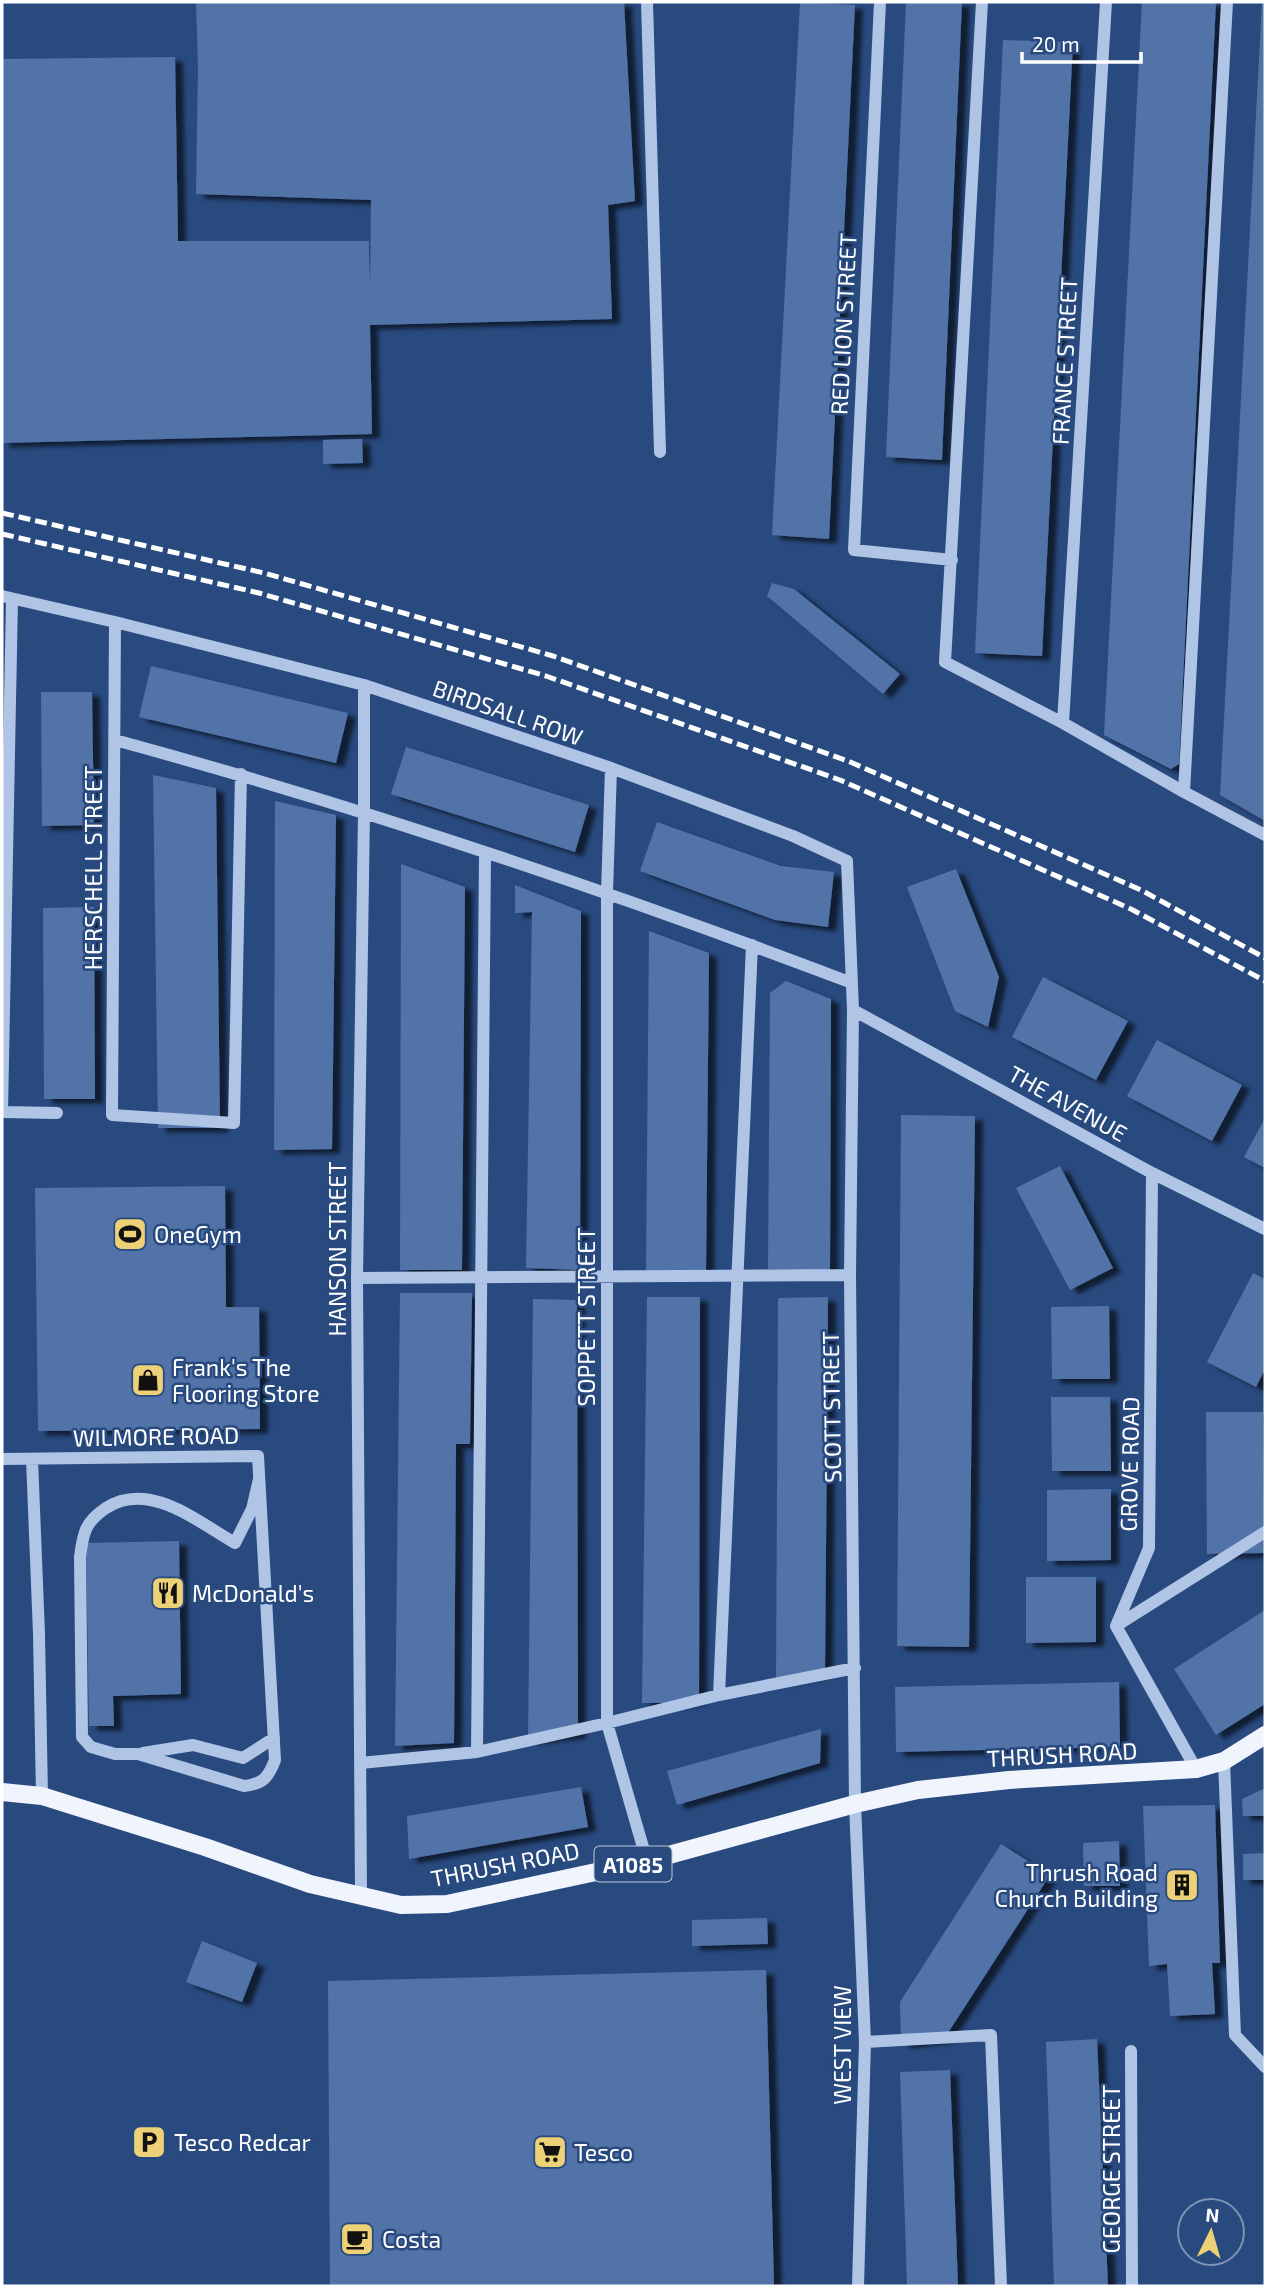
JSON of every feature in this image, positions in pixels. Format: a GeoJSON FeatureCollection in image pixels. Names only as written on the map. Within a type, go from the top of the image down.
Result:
{"type":"FeatureCollection","features":[{"type":"Feature","properties":{"kind":"main road","name":"THRUSH ROAD"},"geometry":{"type":"LineString","coordinates":[[2,1792],[41,1796],[179,1838],[310,1884],[361,1897],[401,1905],[447,1904],[647,1861],[855,1804],[918,1790],[1009,1780],[1196,1769],[1224,1761],[1265,1735]]}},
{"type":"Feature","properties":{"kind":"street"},"geometry":{"type":"LineString","coordinates":[[647,2],[660,452]]}},
{"type":"Feature","properties":{"kind":"street","name":"RED LION STREET"},"geometry":{"type":"LineString","coordinates":[[880,2],[853,550],[952,560]]}},
{"type":"Feature","properties":{"kind":"street"},"geometry":{"type":"LineString","coordinates":[[982,2],[945,662],[1063,723],[1265,835]]}},
{"type":"Feature","properties":{"kind":"street","name":"FRANCE STREET"},"geometry":{"type":"LineString","coordinates":[[1063,723],[1106,2]]}},
{"type":"Feature","properties":{"kind":"street"},"geometry":{"type":"LineString","coordinates":[[1184,792],[1227,2]]}},
{"type":"Feature","properties":{"kind":"street"},"geometry":{"type":"LineString","coordinates":[[7,598],[2,1112],[57,1113]]}},
{"type":"Feature","properties":{"kind":"street","name":"BIRDSALL ROW"},"geometry":{"type":"LineString","coordinates":[[7,598],[115,622],[364,685],[611,768],[793,836],[847,861],[853,1010]]}},
{"type":"Feature","properties":{"kind":"street","name":"HERSCHELL STREET"},"geometry":{"type":"LineString","coordinates":[[115,622],[112,1115],[234,1124],[241,774]]}},
{"type":"Feature","properties":{"kind":"street","name":"HANSON STREET"},"geometry":{"type":"LineString","coordinates":[[361,1897],[357,1278],[364,685]]}},
{"type":"Feature","properties":{"kind":"street"},"geometry":{"type":"LineString","coordinates":[[115,740],[241,774],[607,893],[852,983]]}},
{"type":"Feature","properties":{"kind":"street","name":"SOPPETT STREET"},"geometry":{"type":"LineString","coordinates":[[611,768],[607,893],[607,1723],[647,1861]]}},
{"type":"Feature","properties":{"kind":"street"},"geometry":{"type":"LineString","coordinates":[[477,1752],[485,854]]}},
{"type":"Feature","properties":{"kind":"street"},"geometry":{"type":"LineString","coordinates":[[719,1695],[752,945]]}},
{"type":"Feature","properties":{"kind":"street","name":"THE AVENUE"},"geometry":{"type":"LineString","coordinates":[[853,1010],[1152,1173],[1265,1229]]}},
{"type":"Feature","properties":{"kind":"street","name":"SCOTT STREET"},"geometry":{"type":"LineString","coordinates":[[853,1010],[850,1275],[855,1804]]}},
{"type":"Feature","properties":{"kind":"street","name":"GROVE ROAD"},"geometry":{"type":"LineString","coordinates":[[1116,1626],[1149,1548],[1152,1173]]}},
{"type":"Feature","properties":{"kind":"street"},"geometry":{"type":"LineString","coordinates":[[357,1278],[850,1275]]}},
{"type":"Feature","properties":{"kind":"street","name":"WILMORE ROAD"},"geometry":{"type":"LineString","coordinates":[[2,1459],[258,1456],[259,1479]]}},
{"type":"Feature","properties":{"kind":"street"},"geometry":{"type":"LineString","coordinates":[[32,1459],[40,1634],[41,1796]]}},
{"type":"Feature","properties":{"kind":"street"},"geometry":{"type":"LineString","coordinates":[[138,1754],[244,1786],[258,1785],[270,1774],[275,1760],[259,1479]]}},
{"type":"Feature","properties":{"kind":"street"},"geometry":{"type":"LineString","coordinates":[[259,1479],[252,1509],[235,1543],[169,1505],[142,1498],[117,1501],[93,1516],[83,1533],[80,1558],[82,1737],[91,1748],[115,1754],[138,1754],[193,1745],[243,1758],[274,1738]]}},
{"type":"Feature","properties":{"kind":"street"},"geometry":{"type":"LineString","coordinates":[[1196,1769],[1116,1626],[1265,1532]]}},
{"type":"Feature","properties":{"kind":"street"},"geometry":{"type":"LineString","coordinates":[[360,1763],[477,1752],[719,1695],[855,1668]]}},
{"type":"Feature","properties":{"kind":"street"},"geometry":{"type":"LineString","coordinates":[[1224,1761],[1235,2035],[1265,2067]]}},
{"type":"Feature","properties":{"kind":"street","name":"WEST VIEW"},"geometry":{"type":"LineString","coordinates":[[855,1804],[865,2042],[858,2286]]}},
{"type":"Feature","properties":{"kind":"street"},"geometry":{"type":"LineString","coordinates":[[865,2042],[991,2035],[1001,2286]]}},
{"type":"Feature","properties":{"kind":"street","name":"GEORGE STREET"},"geometry":{"type":"LineString","coordinates":[[1132,2051],[1132,2286]]}},
{"type":"Feature","properties":{"kind":"building"},"geometry":{"type":"Polygon","coordinates":[[[196,2],[624,2],[635,201],[608,205],[612,319],[370,325],[372,434],[2,443],[2,59],[175,57],[178,241],[369,241],[370,286],[371,200],[196,194],[196,2]]]}},
{"type":"Feature","properties":{"kind":"building"},"geometry":{"type":"Polygon","coordinates":[[[800,2],[855,5],[829,539],[772,535],[800,2]]]}},
{"type":"Feature","properties":{"kind":"building"},"geometry":{"type":"Polygon","coordinates":[[[906,2],[962,2],[942,460],[886,457],[906,2]]]}},
{"type":"Feature","properties":{"kind":"building"},"geometry":{"type":"Polygon","coordinates":[[[1142,2],[1216,2],[1179,764],[1171,769],[1104,735],[1142,2]]]}},
{"type":"Feature","properties":{"kind":"building"},"geometry":{"type":"Polygon","coordinates":[[[1262,2],[1265,2],[1265,821],[1220,795],[1262,2]]]}},
{"type":"Feature","properties":{"kind":"building"},"geometry":{"type":"Polygon","coordinates":[[[1003,40],[1073,42],[1042,656],[975,653],[1003,40]]]}},
{"type":"Feature","properties":{"kind":"building"},"geometry":{"type":"Polygon","coordinates":[[[362,439],[363,463],[323,464],[323,440],[362,439]]]}},
{"type":"Feature","properties":{"kind":"building"},"geometry":{"type":"Polygon","coordinates":[[[772,583],[794,589],[900,674],[883,694],[767,596],[772,583]]]}},
{"type":"Feature","properties":{"kind":"building"},"geometry":{"type":"Polygon","coordinates":[[[151,666],[348,713],[336,763],[139,717],[151,666]]]}},
{"type":"Feature","properties":{"kind":"building"},"geometry":{"type":"Polygon","coordinates":[[[41,692],[92,692],[94,825],[42,826],[41,692]]]}},
{"type":"Feature","properties":{"kind":"building"},"geometry":{"type":"Polygon","coordinates":[[[406,747],[589,805],[575,852],[391,794],[406,747]]]}},
{"type":"Feature","properties":{"kind":"building"},"geometry":{"type":"Polygon","coordinates":[[[153,775],[216,788],[220,1128],[158,1128],[153,775]]]}},
{"type":"Feature","properties":{"kind":"building"},"geometry":{"type":"Polygon","coordinates":[[[275,801],[336,815],[332,1149],[274,1150],[275,801]]]}},
{"type":"Feature","properties":{"kind":"building"},"geometry":{"type":"Polygon","coordinates":[[[657,822],[781,866],[834,872],[828,927],[775,920],[640,871],[657,822]]]}},
{"type":"Feature","properties":{"kind":"building"},"geometry":{"type":"Polygon","coordinates":[[[401,864],[465,887],[462,1270],[400,1270],[401,864]]]}},
{"type":"Feature","properties":{"kind":"building"},"geometry":{"type":"Polygon","coordinates":[[[956,869],[999,977],[988,1027],[955,1011],[907,887],[956,869]]]}},
{"type":"Feature","properties":{"kind":"building"},"geometry":{"type":"Polygon","coordinates":[[[515,885],[581,911],[580,1270],[526,1268],[532,912],[515,913],[515,885]]]}},
{"type":"Feature","properties":{"kind":"building"},"geometry":{"type":"Polygon","coordinates":[[[94,907],[95,1099],[44,1099],[43,908],[94,907]]]}},
{"type":"Feature","properties":{"kind":"building"},"geometry":{"type":"Polygon","coordinates":[[[649,931],[709,953],[706,1271],[646,1270],[649,931]]]}},
{"type":"Feature","properties":{"kind":"building"},"geometry":{"type":"Polygon","coordinates":[[[1043,977],[1128,1021],[1096,1080],[1012,1037],[1043,977]]]}},
{"type":"Feature","properties":{"kind":"building"},"geometry":{"type":"Polygon","coordinates":[[[786,981],[831,999],[830,1271],[768,1269],[770,993],[786,981]]]}},
{"type":"Feature","properties":{"kind":"building"},"geometry":{"type":"Polygon","coordinates":[[[1157,1040],[1242,1085],[1212,1141],[1127,1096],[1157,1040]]]}},
{"type":"Feature","properties":{"kind":"building"},"geometry":{"type":"Polygon","coordinates":[[[901,1115],[975,1116],[969,1647],[897,1646],[901,1115]]]}},
{"type":"Feature","properties":{"kind":"building"},"geometry":{"type":"Polygon","coordinates":[[[1265,1118],[1265,1168],[1244,1157],[1265,1118]]]}},
{"type":"Feature","properties":{"kind":"building"},"geometry":{"type":"Polygon","coordinates":[[[1060,1166],[1113,1268],[1070,1290],[1016,1188],[1060,1166]]]}},
{"type":"Feature","properties":{"kind":"building"},"geometry":{"type":"Polygon","coordinates":[[[225,1186],[226,1307],[259,1307],[260,1429],[38,1431],[35,1188],[225,1186]]]}},
{"type":"Feature","properties":{"kind":"building"},"geometry":{"type":"Polygon","coordinates":[[[1253,1273],[1265,1279],[1265,1369],[1256,1387],[1207,1362],[1253,1273]]]}},
{"type":"Feature","properties":{"kind":"building"},"geometry":{"type":"Polygon","coordinates":[[[400,1293],[472,1293],[470,1444],[456,1444],[454,1743],[395,1746],[400,1293]]]}},
{"type":"Feature","properties":{"kind":"building"},"geometry":{"type":"Polygon","coordinates":[[[647,1297],[700,1297],[699,1699],[683,1703],[642,1703],[647,1297]]]}},
{"type":"Feature","properties":{"kind":"building"},"geometry":{"type":"Polygon","coordinates":[[[828,1297],[825,1672],[776,1682],[778,1298],[828,1297]]]}},
{"type":"Feature","properties":{"kind":"building"},"geometry":{"type":"Polygon","coordinates":[[[533,1299],[577,1300],[578,1734],[528,1740],[533,1299]]]}},
{"type":"Feature","properties":{"kind":"building"},"geometry":{"type":"Polygon","coordinates":[[[1109,1306],[1110,1379],[1052,1379],[1051,1307],[1109,1306]]]}},
{"type":"Feature","properties":{"kind":"building"},"geometry":{"type":"Polygon","coordinates":[[[1051,1397],[1110,1397],[1111,1471],[1052,1471],[1051,1397]]]}},
{"type":"Feature","properties":{"kind":"building"},"geometry":{"type":"Polygon","coordinates":[[[1206,1412],[1263,1412],[1264,1553],[1207,1554],[1206,1412]]]}},
{"type":"Feature","properties":{"kind":"building"},"geometry":{"type":"Polygon","coordinates":[[[1111,1489],[1111,1560],[1047,1561],[1047,1490],[1111,1489]]]}},
{"type":"Feature","properties":{"kind":"building"},"geometry":{"type":"Polygon","coordinates":[[[179,1541],[181,1694],[113,1696],[114,1726],[89,1726],[86,1543],[179,1541]]]}},
{"type":"Feature","properties":{"kind":"building"},"geometry":{"type":"Polygon","coordinates":[[[1026,1577],[1096,1577],[1096,1642],[1026,1643],[1026,1577]]]}},
{"type":"Feature","properties":{"kind":"building"},"geometry":{"type":"Polygon","coordinates":[[[1265,1610],[1265,1704],[1216,1735],[1174,1669],[1265,1610]]]}},
{"type":"Feature","properties":{"kind":"building"},"geometry":{"type":"Polygon","coordinates":[[[1119,1682],[1120,1747],[896,1752],[895,1687],[1119,1682]]]}},
{"type":"Feature","properties":{"kind":"building"},"geometry":{"type":"Polygon","coordinates":[[[821,1729],[820,1763],[677,1805],[667,1771],[821,1729]]]}},
{"type":"Feature","properties":{"kind":"building"},"geometry":{"type":"Polygon","coordinates":[[[581,1787],[588,1827],[409,1859],[407,1816],[581,1787]]]}},
{"type":"Feature","properties":{"kind":"building"},"geometry":{"type":"Polygon","coordinates":[[[1265,1788],[1265,1816],[1243,1816],[1242,1799],[1265,1788]]]}},
{"type":"Feature","properties":{"kind":"building","name":"Thrush Road Church Building"},"geometry":{"type":"Polygon","coordinates":[[[1215,1805],[1220,1963],[1212,1963],[1215,2014],[1170,2016],[1167,1964],[1149,1966],[1143,1806],[1215,1805]]]}},
{"type":"Feature","properties":{"kind":"building"},"geometry":{"type":"Polygon","coordinates":[[[1119,1841],[1120,1886],[1084,1886],[1083,1843],[1119,1841]]]}},
{"type":"Feature","properties":{"kind":"building"},"geometry":{"type":"Polygon","coordinates":[[[1001,1844],[1050,1875],[944,2039],[901,2044],[900,2002],[1001,1844]]]}},
{"type":"Feature","properties":{"kind":"building"},"geometry":{"type":"Polygon","coordinates":[[[1265,1853],[1265,1880],[1243,1880],[1243,1854],[1265,1853]]]}},
{"type":"Feature","properties":{"kind":"building"},"geometry":{"type":"Polygon","coordinates":[[[767,1918],[768,1944],[692,1946],[692,1920],[767,1918]]]}},
{"type":"Feature","properties":{"kind":"building"},"geometry":{"type":"Polygon","coordinates":[[[202,1941],[257,1963],[242,2002],[186,1982],[202,1941]]]}},
{"type":"Feature","properties":{"kind":"building","name":"Tesco"},"geometry":{"type":"Polygon","coordinates":[[[766,1970],[774,2286],[330,2286],[328,1981],[766,1970]]]}},
{"type":"Feature","properties":{"kind":"building"},"geometry":{"type":"Polygon","coordinates":[[[1097,2039],[1108,2286],[1054,2286],[1046,2042],[1097,2039]]]}},
{"type":"Feature","properties":{"kind":"building"},"geometry":{"type":"Polygon","coordinates":[[[950,2070],[958,2286],[907,2286],[900,2072],[950,2070]]]}},
{"type":"Feature","properties":{"kind":"railway"},"geometry":{"type":"LineString","coordinates":[[2,513],[264,573],[553,656],[848,761],[1141,890],[1265,958]]}},
{"type":"Feature","properties":{"kind":"railway"},"geometry":{"type":"LineString","coordinates":[[2,534],[259,593],[546,676],[840,780],[1131,909],[1265,981]]}},
{"type":"Feature","properties":{"kind":"place","name":"OneGym"},"geometry":{"type":"Point","coordinates":[130,1234]}},
{"type":"Feature","properties":{"kind":"place","name":"Frank's The Flooring Store"},"geometry":{"type":"Point","coordinates":[148,1380]}},
{"type":"Feature","properties":{"kind":"place","name":"McDonald's"},"geometry":{"type":"Point","coordinates":[168,1593]}},
{"type":"Feature","properties":{"kind":"place","name":"Thrush Road Church Building"},"geometry":{"type":"Point","coordinates":[1182,1885]}},
{"type":"Feature","properties":{"kind":"place","name":"Tesco Redcar"},"geometry":{"type":"Point","coordinates":[149,2142]}},
{"type":"Feature","properties":{"kind":"place","name":"Tesco"},"geometry":{"type":"Point","coordinates":[550,2152]}},
{"type":"Feature","properties":{"kind":"place","name":"Costa"},"geometry":{"type":"Point","coordinates":[357,2239]}}]}
